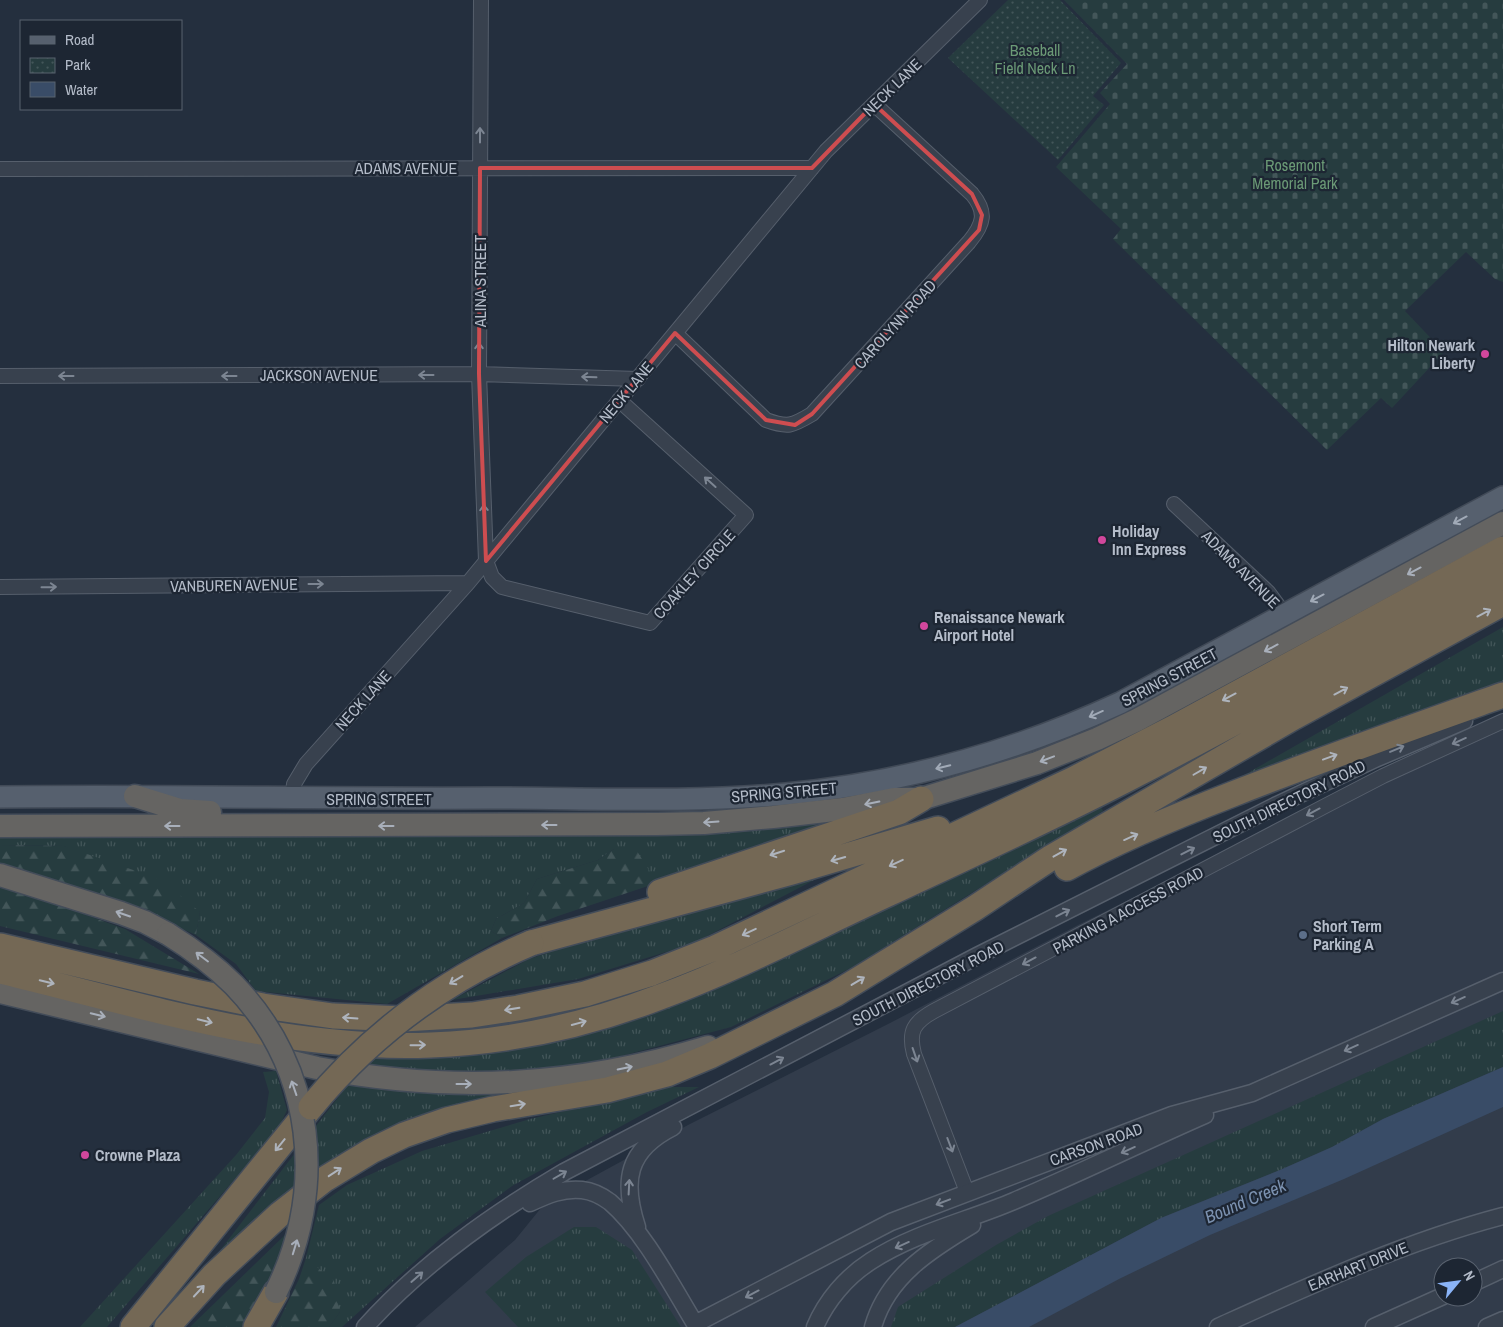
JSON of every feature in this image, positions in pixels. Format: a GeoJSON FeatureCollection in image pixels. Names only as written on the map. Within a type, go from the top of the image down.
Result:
{"type":"FeatureCollection","features":[{"type":"Feature","properties":{"kind":"highway"},"geometry":{"type":"LineString","coordinates":[[133,1327],[311,1107],[355,1058],[412,1010],[464,975],[531,943],[604,912],[900,812],[921,799],[1037,763],[1111,732],[1170,703],[1503,523]]}},
{"type":"Feature","properties":{"kind":"highway"},"geometry":{"type":"LineString","coordinates":[[0,946],[263,1006],[308,1014],[356,1018],[403,1019],[496,1012],[585,994],[630,981],[674,965],[736,938],[1051,790],[1175,727],[1503,549]]}},
{"type":"Feature","properties":{"kind":"highway"},"geometry":{"type":"LineString","coordinates":[[0,971],[244,1030],[330,1042],[385,1045],[454,1043],[524,1034],[584,1021],[657,998],[716,974],[1059,813],[1175,754],[1503,576]]}},
{"type":"Feature","properties":{"kind":"highway"},"geometry":{"type":"LineString","coordinates":[[167,1327],[214,1275],[280,1214],[325,1179],[382,1145],[426,1126],[468,1114],[594,1094],[667,1074],[699,1061],[856,982],[975,908],[1052,857],[1253,740],[1503,603]]}},
{"type":"Feature","properties":{"kind":"highway"},"geometry":{"type":"LineString","coordinates":[[975,908],[1052,876],[1105,848],[1203,806],[1294,770],[1503,695]]}},
{"type":"Feature","properties":{"kind":"highway"},"geometry":{"type":"LineString","coordinates":[[531,943],[913,837],[1051,790]]}},
{"type":"Feature","properties":{"kind":"highway"},"geometry":{"type":"LineString","coordinates":[[135,796],[180,810],[238,813],[274,825]]}},
{"type":"Feature","properties":{"kind":"highway"},"geometry":{"type":"LineString","coordinates":[[0,826],[495,826],[704,823],[797,815],[894,799],[921,799]]}},
{"type":"Feature","properties":{"kind":"highway"},"geometry":{"type":"LineString","coordinates":[[0,875],[121,913],[168,934],[218,970],[249,1003],[277,1047],[297,1095],[306,1140],[306,1199],[296,1244],[276,1292],[256,1327]]}},
{"type":"Feature","properties":{"kind":"highway"},"geometry":{"type":"LineString","coordinates":[[0,992],[317,1068],[401,1081],[455,1084],[525,1082],[617,1070],[728,1041],[758,1030],[815,1004]]}},
{"type":"Feature","properties":{"kind":"highway"},"geometry":{"type":"LineString","coordinates":[[119,1327],[157,1297]]}},
{"type":"Feature","properties":{"kind":"main road","name":"SPRING STREET"},"geometry":{"type":"LineString","coordinates":[[0,797],[717,798],[811,791],[879,781],[992,754],[1074,724],[1141,693],[1503,497]]}},
{"type":"Feature","properties":{"kind":"street","name":"ALINA STREET"},"geometry":{"type":"LineString","coordinates":[[481,0],[479,374],[486,561]]}},
{"type":"Feature","properties":{"kind":"street","name":"NECK LANE"},"geometry":{"type":"LineString","coordinates":[[292,798],[294,784],[306,764],[468,583],[826,151],[980,0]]}},
{"type":"Feature","properties":{"kind":"street","name":"CAROLYNN ROAD"},"geometry":{"type":"LineString","coordinates":[[674,333],[766,420],[780,425],[795,425],[812,414],[969,242],[979,230],[982,215],[980,203],[874,104]]}},
{"type":"Feature","properties":{"kind":"street","name":"ADAMS AVENUE"},"geometry":{"type":"LineString","coordinates":[[0,169],[812,168]]}},
{"type":"Feature","properties":{"kind":"street","name":"JACKSON AVENUE"},"geometry":{"type":"LineString","coordinates":[[0,376],[479,374],[638,379]]}},
{"type":"Feature","properties":{"kind":"street","name":"COAKLEY CIRCLE"},"geometry":{"type":"LineString","coordinates":[[486,561],[492,577],[502,587],[650,623],[746,515],[619,400]]}},
{"type":"Feature","properties":{"kind":"street","name":"ADAMS AVENUE"},"geometry":{"type":"LineString","coordinates":[[1174,504],[1272,596],[1285,615]]}},
{"type":"Feature","properties":{"kind":"street","name":"VANBUREN AVENUE"},"geometry":{"type":"LineString","coordinates":[[0,587],[468,583]]}},
{"type":"Feature","properties":{"kind":"street","name":"SOUTH DIRECTORY ROAD"},"geometry":{"type":"LineString","coordinates":[[381,1309],[453,1246],[489,1220],[564,1172],[977,956],[1278,805],[1375,759],[1503,704]]}},
{"type":"Feature","properties":{"kind":"street","name":"PARKING A ACCESS ROAD"},"geometry":{"type":"LineString","coordinates":[[968,1192],[914,1054],[912,1034],[919,1020],[1391,772],[1503,721]]}},
{"type":"Feature","properties":{"kind":"street","name":"CARSON ROAD"},"geometry":{"type":"LineString","coordinates":[[696,1325],[874,1229],[1172,1115],[1252,1093],[1503,981]]}},
{"type":"Feature","properties":{"kind":"street"},"geometry":{"type":"LineString","coordinates":[[639,1234],[631,1208],[629,1191],[630,1174],[641,1151],[659,1135],[700,1114],[736,1083]]}},
{"type":"Feature","properties":{"kind":"street"},"geometry":{"type":"LineString","coordinates":[[815,1327],[838,1290],[854,1274],[872,1261],[931,1232],[1013,1202],[1252,1093]]}},
{"type":"Feature","properties":{"kind":"street"},"geometry":{"type":"LineString","coordinates":[[489,1220],[564,1190],[587,1191],[608,1201],[639,1234],[696,1325]]}},
{"type":"Feature","properties":{"kind":"street"},"geometry":{"type":"LineString","coordinates":[[873,1327],[886,1298],[899,1279],[915,1264],[936,1246],[1013,1202]]}},
{"type":"Feature","properties":{"kind":"street","name":"EARHART DRIVE"},"geometry":{"type":"LineString","coordinates":[[1218,1327],[1388,1253],[1503,1216]]}},
{"type":"Feature","properties":{"kind":"street"},"geometry":{"type":"LineString","coordinates":[[1483,1278],[1503,1269]]}},
{"type":"Feature","properties":{"kind":"street"},"geometry":{"type":"LineString","coordinates":[[264,1327],[276,1292]]}},
{"type":"Feature","properties":{"kind":"street"},"geometry":{"type":"LineString","coordinates":[[1374,1327],[1433,1300]]}},
{"type":"Feature","properties":{"kind":"street"},"geometry":{"type":"LineString","coordinates":[[358,1327],[381,1309]]}},
{"type":"Feature","properties":{"kind":"street"},"geometry":{"type":"LineString","coordinates":[[365,1327],[381,1309]]}},
{"type":"Feature","properties":{"kind":"street"},"geometry":{"type":"LineString","coordinates":[[1487,1327],[1503,1322]]}},
{"type":"Feature","properties":{"kind":"street"},"geometry":{"type":"LineString","coordinates":[[1495,1327],[1503,1322]]}},
{"type":"Feature","properties":{"kind":"highlighted area"},"geometry":{"type":"Polygon","coordinates":[[[874,104],[972,194],[982,215],[979,230],[812,414],[795,425],[766,420],[675,333],[486,561],[479,374],[480,168],[812,168],[874,104]]]}},
{"type":"Feature","properties":{"kind":"shaded area"},"geometry":{"type":"Polygon","coordinates":[[[1503,721],[1503,1327],[415,1327],[515,1240],[545,1203],[688,1125],[1078,925],[1337,797],[1503,721]]]}},
{"type":"Feature","properties":{"kind":"green space","name":"Baseball Field Neck Ln"},"geometry":{"type":"Polygon","coordinates":[[[1008,0],[1060,0],[1121,63],[1093,96],[1104,105],[1058,160],[948,58],[1008,0]]]}},
{"type":"Feature","properties":{"kind":"green space","name":"Rosemont Memorial Park"},"geometry":{"type":"Polygon","coordinates":[[[1064,0],[1503,0],[1503,282],[1495,279],[1466,252],[1405,311],[1444,352],[1392,408],[1381,398],[1327,450],[1113,239],[1121,229],[1056,167],[1110,104],[1100,93],[1127,64],[1064,0]]]}},
{"type":"Feature","properties":{"kind":"green space"},"geometry":{"type":"Polygon","coordinates":[[[1503,627],[1503,683],[1232,782],[1503,627]]]}},
{"type":"Feature","properties":{"kind":"green space"},"geometry":{"type":"Polygon","coordinates":[[[1099,803],[1103,811],[851,968],[731,1027],[587,1065],[481,1076],[366,1066],[380,1051],[575,1033],[1099,803]]]}},
{"type":"Feature","properties":{"kind":"green space"},"geometry":{"type":"Polygon","coordinates":[[[828,824],[657,883],[614,849],[598,860],[537,879],[524,903],[496,919],[491,931],[502,938],[387,1004],[256,991],[236,964],[196,935],[200,912],[64,846],[0,845],[0,834],[628,834],[828,824]]]}},
{"type":"Feature","properties":{"kind":"green space"},"geometry":{"type":"Polygon","coordinates":[[[0,845],[64,846],[162,880],[200,912],[196,935],[167,922],[0,869],[0,845]]]}},
{"type":"Feature","properties":{"kind":"green space"},"geometry":{"type":"Polygon","coordinates":[[[635,848],[657,883],[558,916],[502,938],[491,931],[496,919],[524,903],[537,879],[598,860],[614,849],[635,848]]]}},
{"type":"Feature","properties":{"kind":"green space"},"geometry":{"type":"Polygon","coordinates":[[[839,867],[692,944],[578,979],[452,1000],[529,959],[663,914],[839,867]]]}},
{"type":"Feature","properties":{"kind":"green space"},"geometry":{"type":"Polygon","coordinates":[[[0,884],[125,929],[199,974],[0,926],[0,884]]]}},
{"type":"Feature","properties":{"kind":"green space"},"geometry":{"type":"Polygon","coordinates":[[[1503,1011],[1503,1067],[1383,1119],[1332,1147],[1280,1170],[1161,1218],[955,1327],[891,1327],[898,1307],[996,1245],[1048,1216],[1503,1011]]]}},
{"type":"Feature","properties":{"kind":"green space"},"geometry":{"type":"Polygon","coordinates":[[[276,1071],[287,1110],[278,1129],[107,1327],[80,1327],[236,1155],[265,1118],[269,1092],[263,1072],[276,1071]]]}},
{"type":"Feature","properties":{"kind":"green space"},"geometry":{"type":"Polygon","coordinates":[[[350,1082],[525,1093],[291,1191],[218,1253],[350,1082]]]}},
{"type":"Feature","properties":{"kind":"green space"},"geometry":{"type":"Polygon","coordinates":[[[671,1087],[699,1087],[647,1112],[512,1186],[440,1239],[342,1327],[329,1327],[340,1312],[306,1258],[319,1205],[347,1185],[422,1151],[530,1119],[671,1087]]]}},
{"type":"Feature","properties":{"kind":"green space"},"geometry":{"type":"Polygon","coordinates":[[[574,1227],[596,1227],[632,1250],[681,1327],[518,1327],[485,1292],[526,1257],[574,1227]]]}},
{"type":"Feature","properties":{"kind":"green space"},"geometry":{"type":"Polygon","coordinates":[[[287,1233],[277,1268],[247,1327],[190,1327],[287,1233]]]}},
{"type":"Feature","properties":{"kind":"green space"},"geometry":{"type":"Polygon","coordinates":[[[306,1258],[334,1281],[340,1312],[329,1327],[276,1327],[299,1279],[306,1258]]]}},
{"type":"Feature","properties":{"kind":"water","name":"Bound Creek"},"geometry":{"type":"Polygon","coordinates":[[[1503,1067],[1503,1107],[1344,1179],[1210,1235],[1119,1279],[1029,1327],[955,1327],[1161,1218],[1280,1170],[1332,1147],[1383,1119],[1503,1067]]]}},
{"type":"Feature","properties":{"kind":"place","name":"Hilton Newark Liberty"},"geometry":{"type":"Point","coordinates":[1485,354]}},
{"type":"Feature","properties":{"kind":"place","name":"Holiday Inn Express"},"geometry":{"type":"Point","coordinates":[1102,540]}},
{"type":"Feature","properties":{"kind":"place","name":"Renaissance Newark Airport Hotel"},"geometry":{"type":"Point","coordinates":[924,626]}},
{"type":"Feature","properties":{"kind":"place","name":"Short Term Parking A"},"geometry":{"type":"Point","coordinates":[1303,935]}},
{"type":"Feature","properties":{"kind":"place","name":"Crowne Plaza"},"geometry":{"type":"Point","coordinates":[85,1155]}}]}
